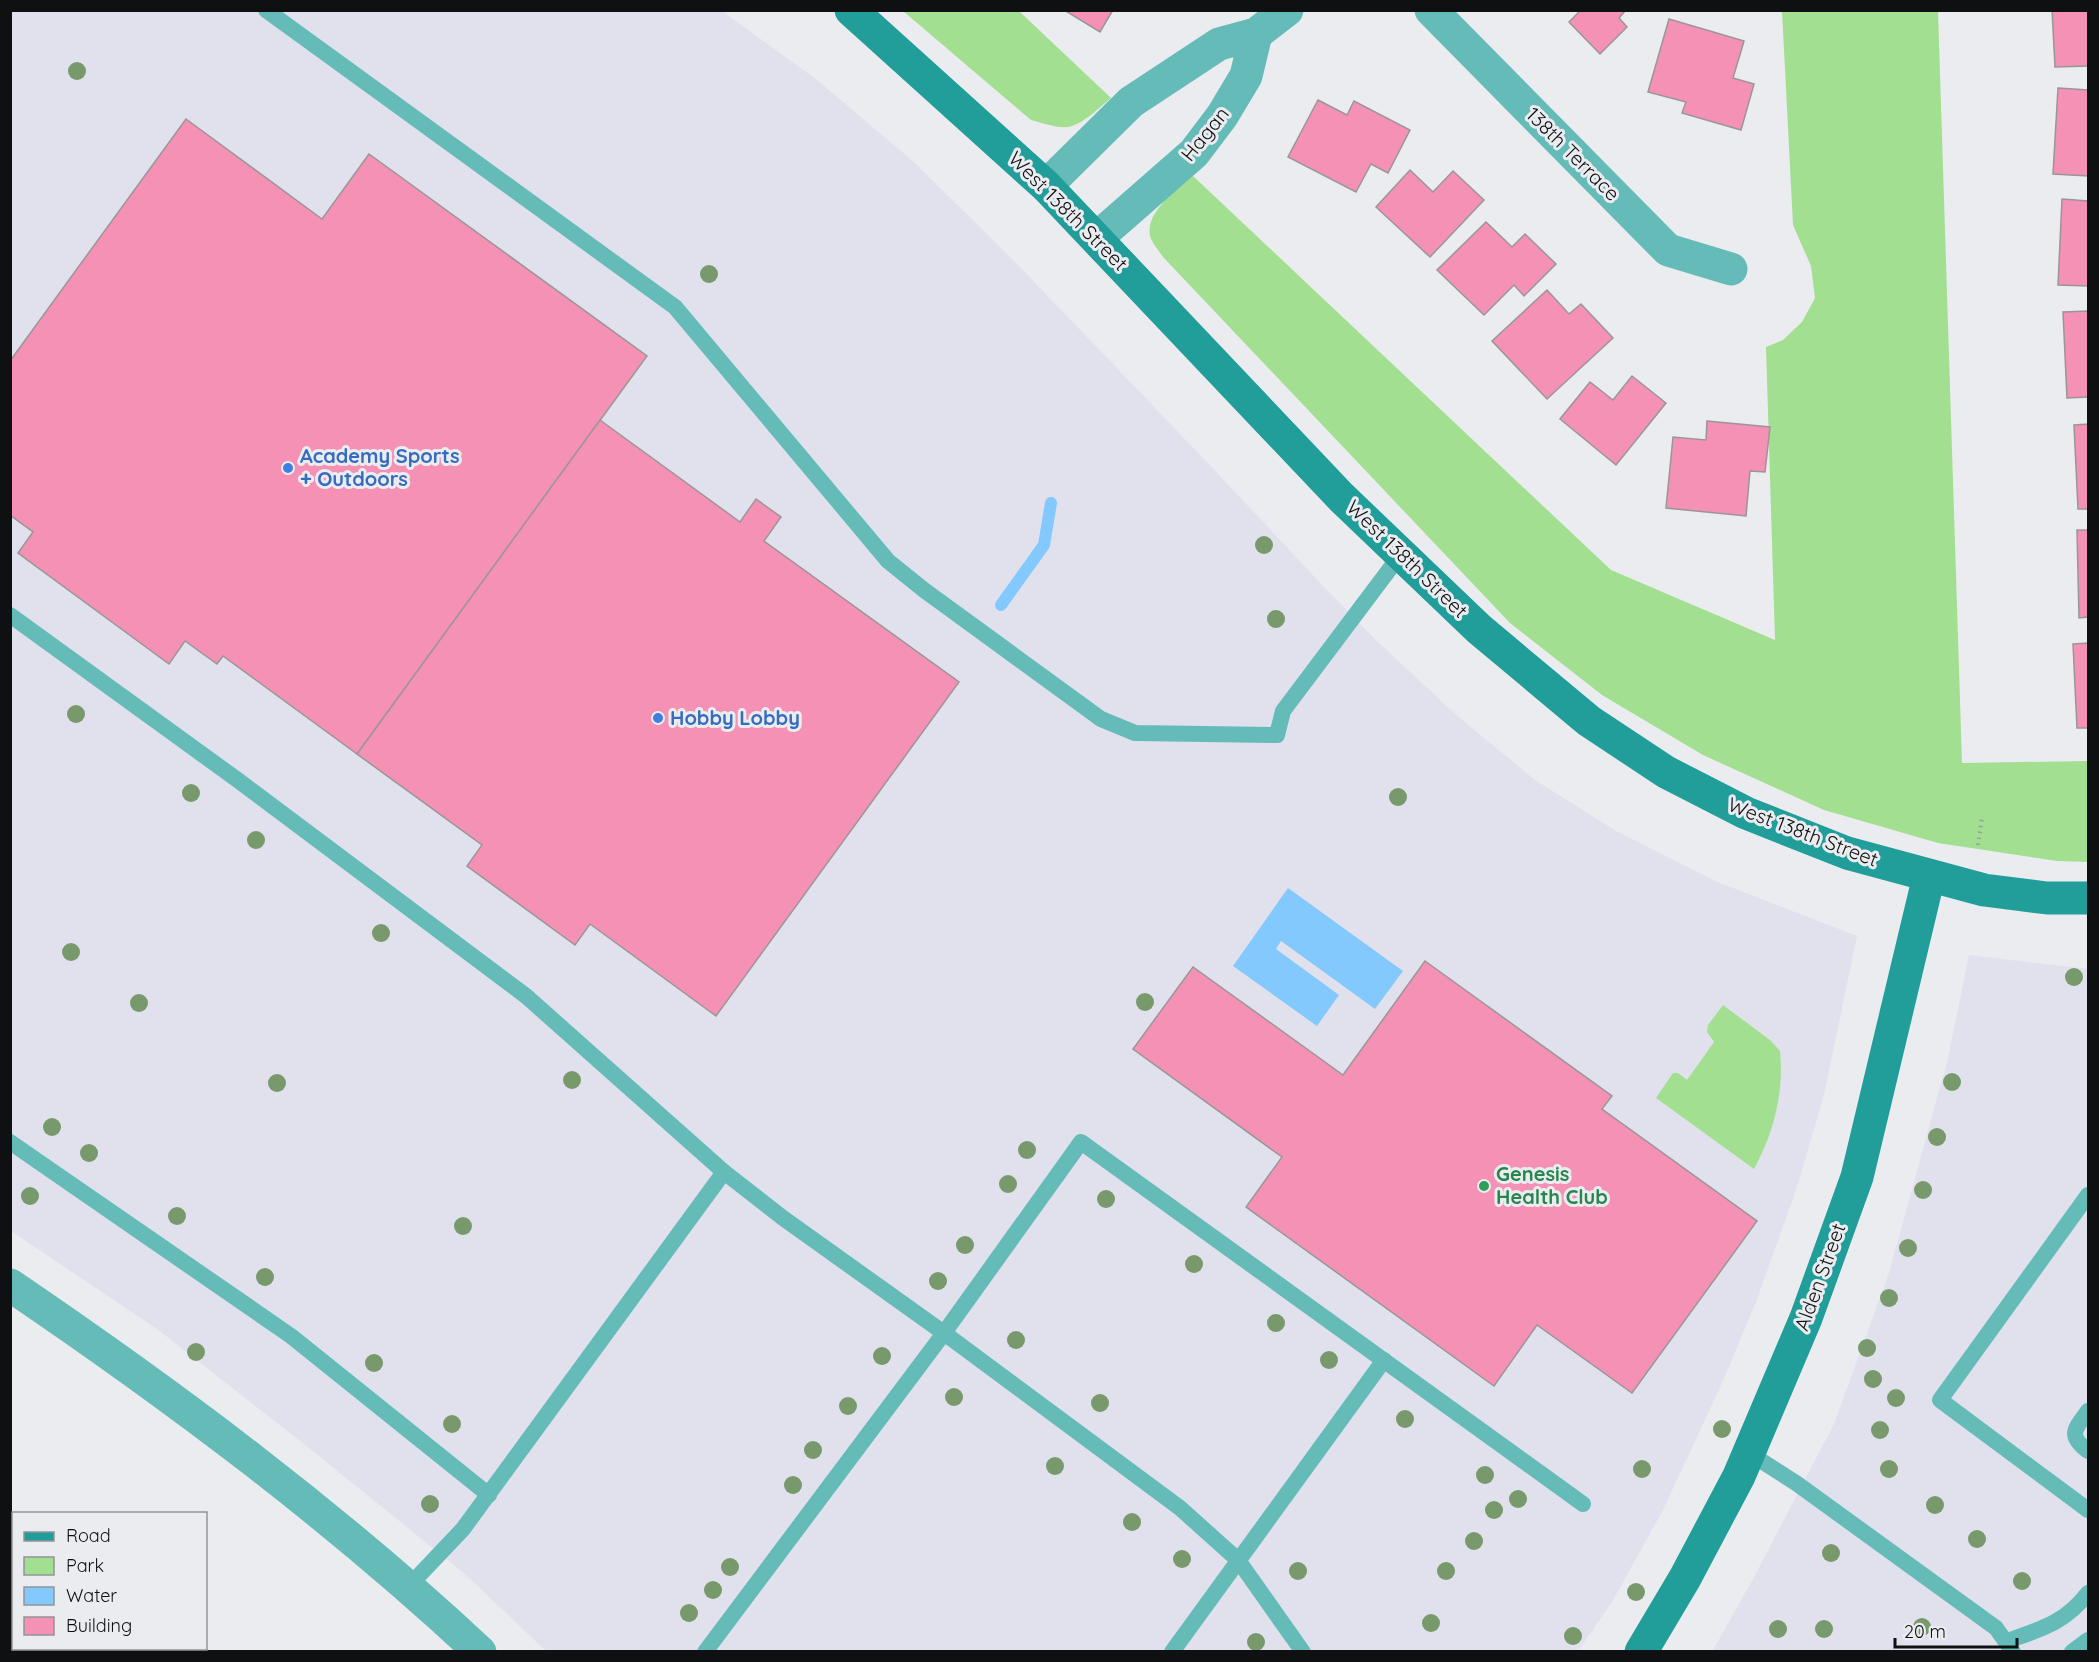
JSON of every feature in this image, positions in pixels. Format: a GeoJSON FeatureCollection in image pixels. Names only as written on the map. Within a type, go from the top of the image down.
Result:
{"type":"FeatureCollection","features":[{"type":"Feature","properties":{"kind":"street","name":"West 138th Street"},"geometry":{"type":"LineString","coordinates":[[851,10],[1046,186],[1341,497],[1479,629],[1589,721],[1666,772],[1746,813],[1847,853],[1984,890],[2047,898],[2088,898]]}},
{"type":"Feature","properties":{"kind":"street"},"geometry":{"type":"LineString","coordinates":[[1046,186],[1131,102],[1219,44],[1256,34],[1287,10]]}},
{"type":"Feature","properties":{"kind":"street","name":"138th Terrace"},"geometry":{"type":"LineString","coordinates":[[1431,10],[1668,250],[1731,269]]}},
{"type":"Feature","properties":{"kind":"street","name":"Hagan"},"geometry":{"type":"LineString","coordinates":[[1097,238],[1194,153],[1222,116],[1246,76],[1256,34]]}},
{"type":"Feature","properties":{"kind":"street","name":"Alden Street"},"geometry":{"type":"LineString","coordinates":[[1641,1652],[1685,1578],[1739,1476],[1806,1318],[1857,1178],[1929,876]]}},
{"type":"Feature","properties":{"kind":"street"},"geometry":{"type":"LineString","coordinates":[[10,1285],[120,1360],[258,1463],[409,1586],[480,1652]]}},
{"type":"Feature","properties":{"kind":"lane"},"geometry":{"type":"LineString","coordinates":[[266,10],[675,307],[888,561],[924,590],[1101,719],[1135,733],[1277,735],[1283,711],[1401,554]]}},
{"type":"Feature","properties":{"kind":"lane"},"geometry":{"type":"LineString","coordinates":[[10,615],[238,781],[526,996],[724,1172],[783,1218],[944,1333],[1180,1508],[1238,1560],[1303,1652]]}},
{"type":"Feature","properties":{"kind":"lane"},"geometry":{"type":"LineString","coordinates":[[10,1142],[291,1336],[489,1495]]}},
{"type":"Feature","properties":{"kind":"lane"},"geometry":{"type":"LineString","coordinates":[[705,1652],[944,1333],[1081,1142],[1583,1504]]}},
{"type":"Feature","properties":{"kind":"lane"},"geometry":{"type":"LineString","coordinates":[[409,1586],[464,1529],[724,1172]]}},
{"type":"Feature","properties":{"kind":"lane"},"geometry":{"type":"LineString","coordinates":[[2088,1195],[1940,1400],[2088,1510]]}},
{"type":"Feature","properties":{"kind":"lane"},"geometry":{"type":"LineString","coordinates":[[1172,1652],[1384,1360]]}},
{"type":"Feature","properties":{"kind":"lane"},"geometry":{"type":"LineString","coordinates":[[2088,1411],[2076,1428],[2074,1436],[2078,1443],[2088,1451]]}},
{"type":"Feature","properties":{"kind":"lane"},"geometry":{"type":"LineString","coordinates":[[1749,1453],[1796,1483],[1996,1628],[2010,1646],[2053,1625],[2080,1604],[2088,1593]]}},
{"type":"Feature","properties":{"kind":"lane"},"geometry":{"type":"LineString","coordinates":[[2072,1652],[2088,1640]]}},
{"type":"Feature","properties":{"kind":"path"},"geometry":{"type":"LineString","coordinates":[[1978,845],[1982,817]]}},
{"type":"Feature","properties":{"kind":"shaded area"},"geometry":{"type":"Polygon","coordinates":[[[10,11],[722,11],[817,80],[915,163],[1015,262],[1376,640],[1455,714],[1535,780],[1616,831],[1715,881],[1857,936],[1824,1095],[1797,1187],[1756,1302],[1723,1381],[1663,1510],[1612,1602],[1578,1651],[546,1651],[465,1574],[304,1444],[157,1329],[11,1231],[10,11]]]}},
{"type":"Feature","properties":{"kind":"shaded area"},"geometry":{"type":"Polygon","coordinates":[[[1969,955],[2088,969],[2088,1651],[1712,1652],[1834,1424],[1889,1273],[1948,1058],[1969,955]]]}},
{"type":"Feature","properties":{"kind":"green space"},"geometry":{"type":"Polygon","coordinates":[[[903,11],[1019,11],[1111,98],[1091,115],[1073,126],[1059,127],[1031,120],[903,11]]]}},
{"type":"Feature","properties":{"kind":"green space"},"geometry":{"type":"Polygon","coordinates":[[[1782,11],[1938,11],[1962,763],[2088,761],[2088,862],[2057,861],[1938,843],[1824,810],[1703,755],[1602,695],[1510,623],[1163,257],[1150,236],[1152,218],[1157,210],[1171,194],[1193,176],[1611,570],[1775,640],[1766,347],[1783,340],[1802,322],[1815,298],[1811,266],[1793,225],[1782,11]]]}},
{"type":"Feature","properties":{"kind":"green space"},"geometry":{"type":"Polygon","coordinates":[[[1723,1005],[1770,1040],[1780,1051],[1781,1067],[1776,1112],[1767,1141],[1754,1169],[1656,1098],[1673,1073],[1678,1073],[1687,1080],[1714,1042],[1707,1032],[1708,1025],[1723,1005]]]}},
{"type":"Feature","properties":{"kind":"water"},"geometry":{"type":"Polygon","coordinates":[[[1288,888],[1403,971],[1375,1009],[1281,941],[1276,949],[1339,995],[1317,1026],[1233,966],[1288,888]]]}},
{"type":"Feature","properties":{"kind":"building"},"geometry":{"type":"Polygon","coordinates":[[[1064,10],[1113,10],[1100,32],[1064,10]]]}},
{"type":"Feature","properties":{"kind":"building"},"geometry":{"type":"Polygon","coordinates":[[[1581,10],[1626,10],[1619,18],[1627,27],[1600,54],[1569,22],[1581,10]]]}},
{"type":"Feature","properties":{"kind":"building"},"geometry":{"type":"Polygon","coordinates":[[[2052,10],[2088,10],[2088,66],[2055,67],[2052,10]]]}},
{"type":"Feature","properties":{"kind":"building"},"geometry":{"type":"Polygon","coordinates":[[[1669,19],[1744,41],[1733,78],[1754,84],[1741,130],[1682,113],[1686,102],[1648,92],[1669,19]]]}},
{"type":"Feature","properties":{"kind":"building"},"geometry":{"type":"Polygon","coordinates":[[[2058,88],[2088,90],[2088,176],[2053,174],[2058,88]]]}},
{"type":"Feature","properties":{"kind":"building"},"geometry":{"type":"Polygon","coordinates":[[[1318,100],[1347,115],[1354,101],[1410,130],[1388,173],[1371,164],[1356,192],[1288,157],[1318,100]]]}},
{"type":"Feature","properties":{"kind":"building","name":"Academy Sports + Outdoors"},"geometry":{"type":"Polygon","coordinates":[[[186,119],[322,219],[369,154],[647,356],[357,754],[223,656],[217,664],[185,641],[169,664],[18,553],[33,532],[10,515],[10,361],[186,119]]]}},
{"type":"Feature","properties":{"kind":"building"},"geometry":{"type":"Polygon","coordinates":[[[1410,170],[1433,192],[1453,171],[1484,200],[1430,257],[1376,207],[1410,170]]]}},
{"type":"Feature","properties":{"kind":"building"},"geometry":{"type":"Polygon","coordinates":[[[2062,199],[2088,201],[2088,286],[2058,285],[2062,199]]]}},
{"type":"Feature","properties":{"kind":"building"},"geometry":{"type":"Polygon","coordinates":[[[1486,222],[1512,247],[1525,234],[1556,264],[1524,296],[1514,285],[1484,315],[1437,270],[1486,222]]]}},
{"type":"Feature","properties":{"kind":"building"},"geometry":{"type":"Polygon","coordinates":[[[1547,290],[1569,314],[1581,304],[1613,338],[1547,399],[1492,341],[1547,290]]]}},
{"type":"Feature","properties":{"kind":"building"},"geometry":{"type":"Polygon","coordinates":[[[2088,311],[2088,397],[2067,398],[2063,312],[2088,311]]]}},
{"type":"Feature","properties":{"kind":"building"},"geometry":{"type":"Polygon","coordinates":[[[1632,376],[1666,403],[1616,465],[1560,419],[1590,382],[1613,400],[1632,376]]]}},
{"type":"Feature","properties":{"kind":"building","name":"Hobby Lobby"},"geometry":{"type":"Polygon","coordinates":[[[600,420],[740,522],[756,499],[781,517],[764,541],[959,682],[716,1016],[590,924],[575,945],[467,866],[482,845],[357,754],[600,420]]]}},
{"type":"Feature","properties":{"kind":"building"},"geometry":{"type":"Polygon","coordinates":[[[1707,421],[1770,427],[1765,472],[1750,471],[1746,516],[1666,508],[1673,437],[1706,440],[1707,421]]]}},
{"type":"Feature","properties":{"kind":"building"},"geometry":{"type":"Polygon","coordinates":[[[2088,424],[2088,509],[2078,509],[2074,425],[2088,424]]]}},
{"type":"Feature","properties":{"kind":"building"},"geometry":{"type":"Polygon","coordinates":[[[2077,530],[2088,530],[2088,617],[2079,618],[2077,530]]]}},
{"type":"Feature","properties":{"kind":"building"},"geometry":{"type":"Polygon","coordinates":[[[2088,643],[2088,728],[2077,728],[2073,644],[2088,643]]]}},
{"type":"Feature","properties":{"kind":"building","name":"Genesis Health Club"},"geometry":{"type":"Polygon","coordinates":[[[1425,961],[1612,1096],[1602,1109],[1757,1221],[1632,1393],[1537,1325],[1494,1386],[1246,1207],[1282,1157],[1133,1049],[1193,967],[1343,1075],[1425,961]]]}},
{"type":"Feature","properties":{"kind":"waterway"},"geometry":{"type":"LineString","coordinates":[[1001,605],[1044,545],[1051,503]]}},
{"type":"Feature","properties":{"kind":"place","name":"Academy Sports + Outdoors"},"geometry":{"type":"Point","coordinates":[288,468]}},
{"type":"Feature","properties":{"kind":"place","name":"Hobby Lobby"},"geometry":{"type":"Point","coordinates":[658,718]}},
{"type":"Feature","properties":{"kind":"place","name":"Genesis Health Club"},"geometry":{"type":"Point","coordinates":[1484,1186]}}]}
